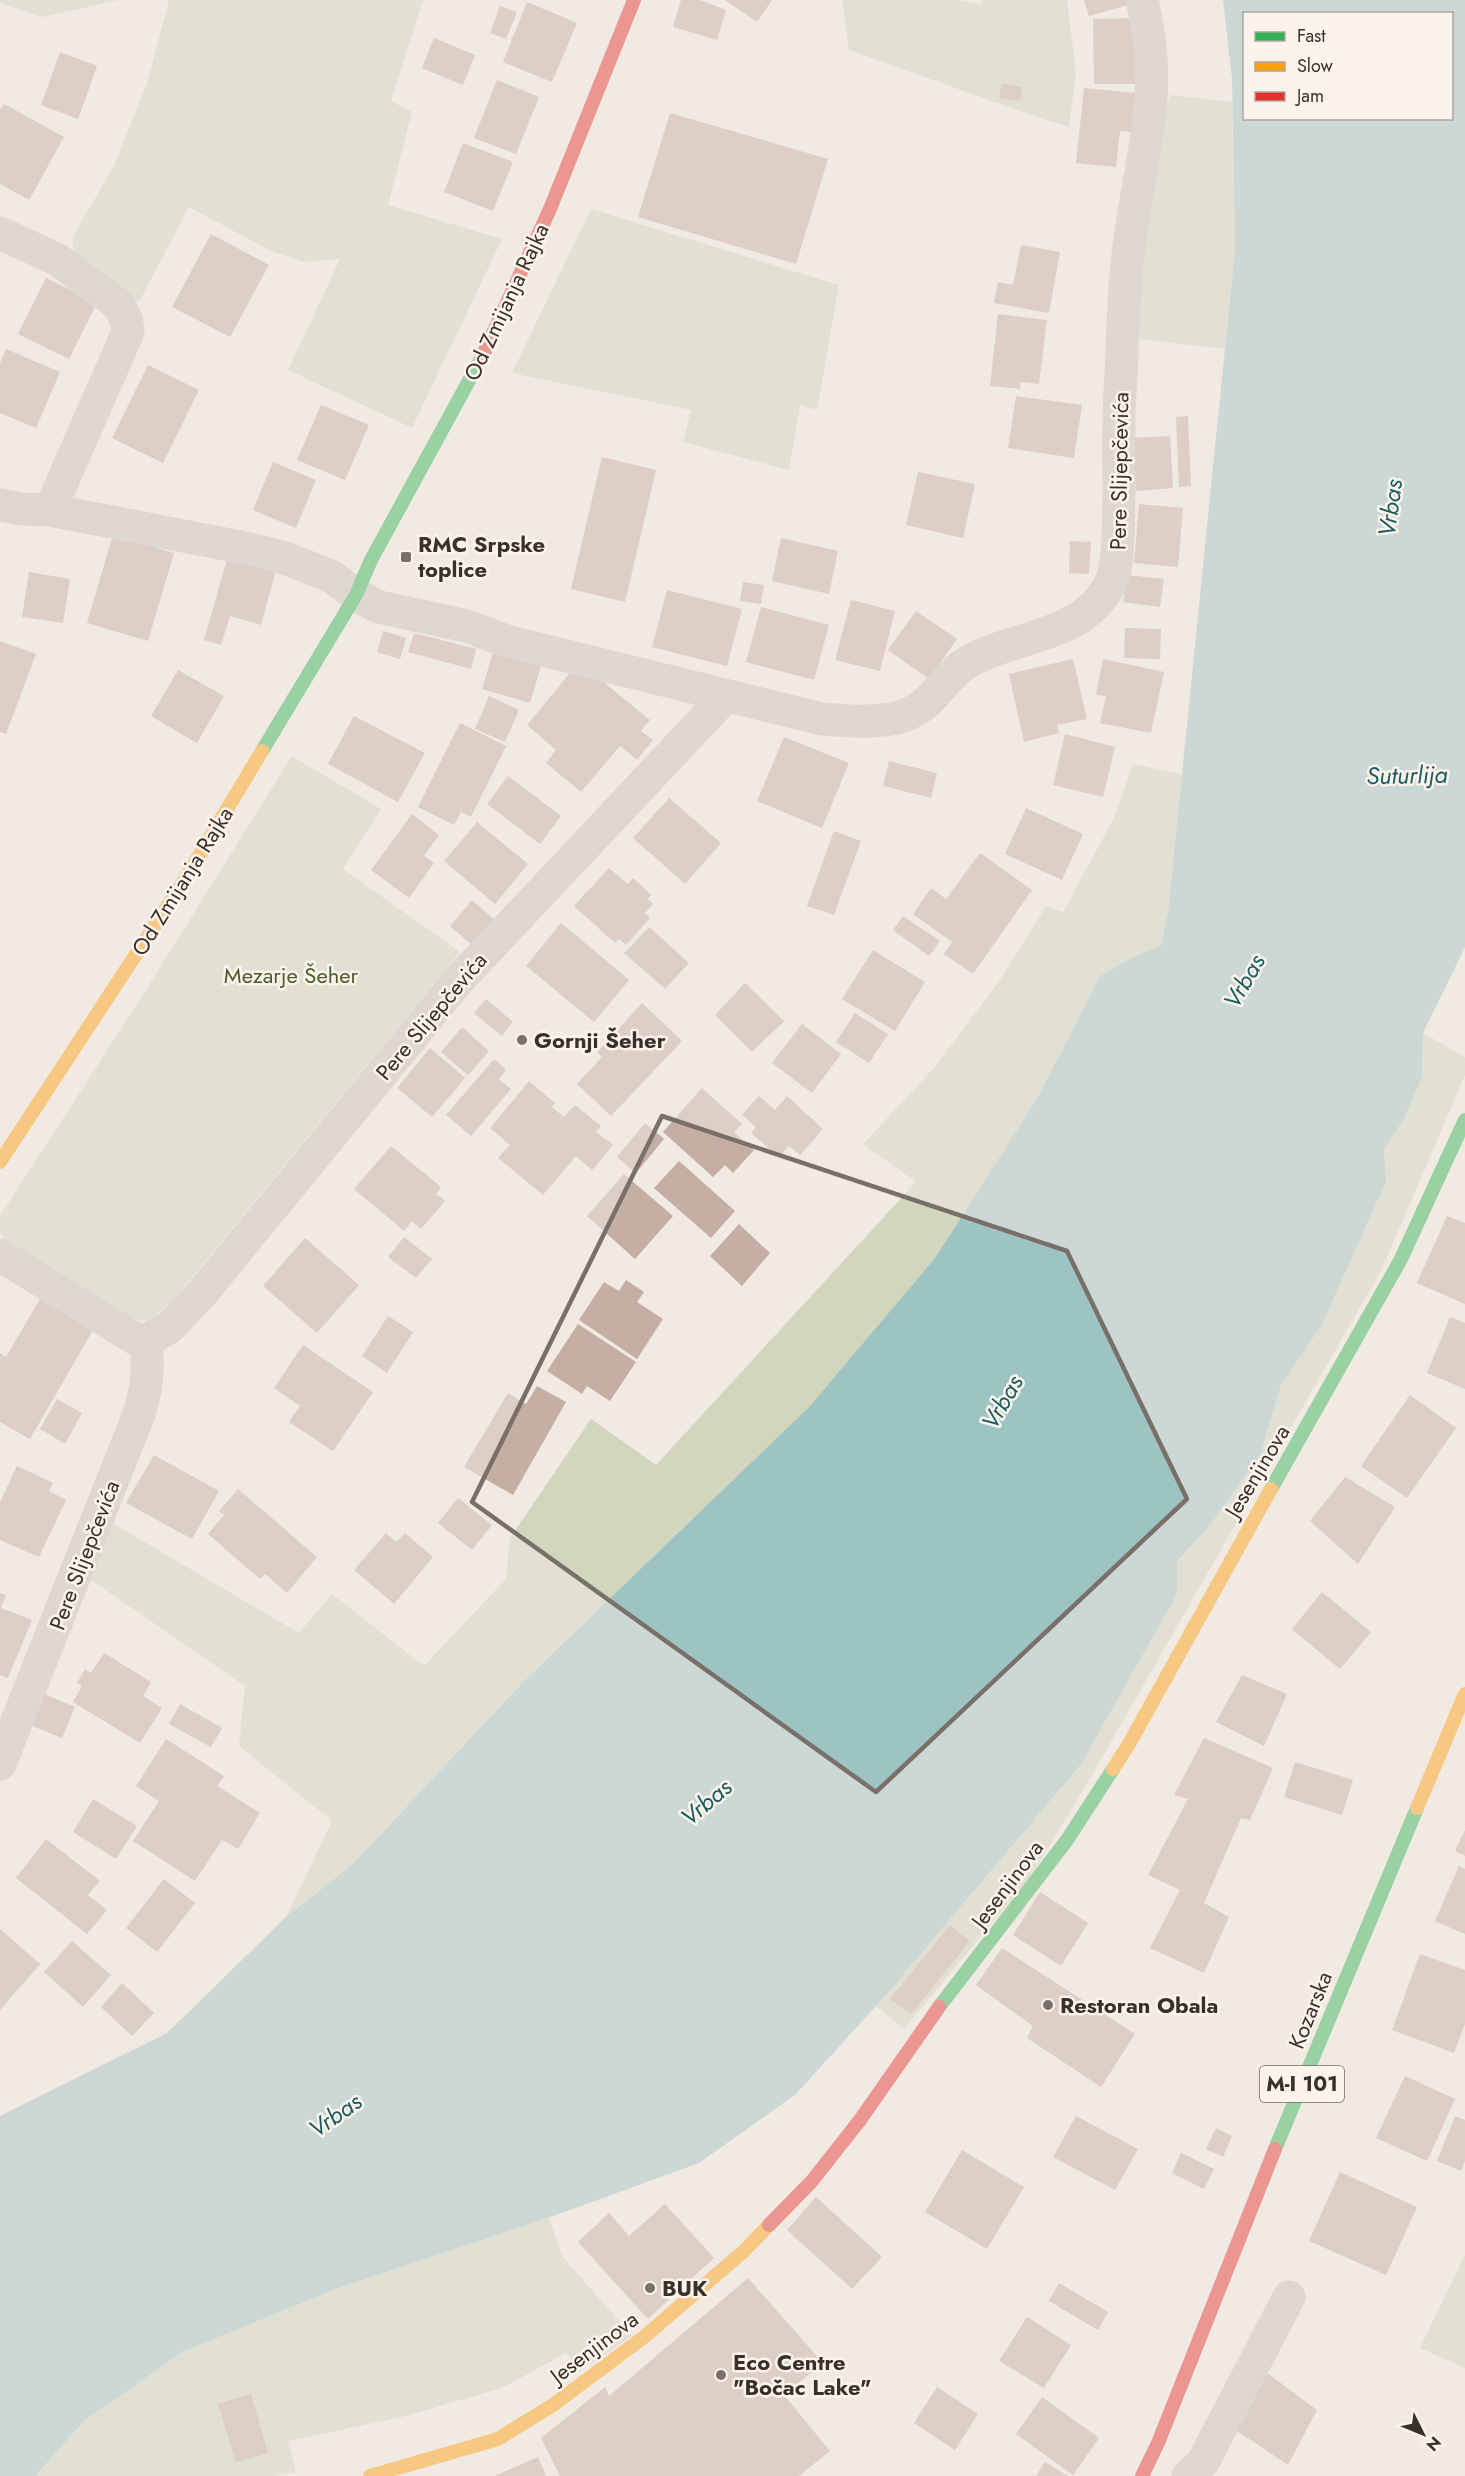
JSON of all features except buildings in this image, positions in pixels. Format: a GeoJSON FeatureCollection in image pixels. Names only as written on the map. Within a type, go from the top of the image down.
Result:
{"type":"FeatureCollection","features":[{"type":"Feature","properties":{"kind":"street","name":"Od Zmijanja Rajka"},"geometry":{"type":"LineString","coordinates":[[0,1162],[182,884],[356,595],[371,561],[499,322],[539,235],[602,84],[633,0]]}},
{"type":"Feature","properties":{"kind":"street","name":"Pere Slijepčevića"},"geometry":{"type":"LineString","coordinates":[[356,595],[379,607],[467,626],[506,641],[725,697],[822,719],[857,722],[896,718],[912,712],[929,701],[966,663],[990,652],[1062,628],[1087,612],[1111,583],[1116,563],[1120,503],[1121,339],[1128,248],[1152,97],[1150,37],[1142,0]]}},
{"type":"Feature","properties":{"kind":"street"},"geometry":{"type":"LineString","coordinates":[[0,233],[58,260],[115,302],[127,321],[128,332],[50,510]]}},
{"type":"Feature","properties":{"kind":"street"},"geometry":{"type":"LineString","coordinates":[[0,505],[50,510],[282,557],[331,576],[356,595]]}},
{"type":"Feature","properties":{"kind":"street","name":"Pere Slijepčevića"},"geometry":{"type":"LineString","coordinates":[[0,1764],[139,1414],[146,1390],[149,1366],[146,1341],[158,1336],[186,1312],[457,982],[725,697]]}},
{"type":"Feature","properties":{"kind":"street","name":"Jesenjinova"},"geometry":{"type":"LineString","coordinates":[[370,2476],[498,2439],[553,2405],[644,2337],[744,2252],[812,2181],[861,2120],[954,1986],[1067,1840],[1129,1744],[1239,1543],[1315,1414],[1401,1260],[1465,1120]]}},
{"type":"Feature","properties":{"kind":"street"},"geometry":{"type":"LineString","coordinates":[[0,1255],[121,1331],[146,1341]]}},
{"type":"Feature","properties":{"kind":"street","name":"Kozarska"},"geometry":{"type":"LineString","coordinates":[[1142,2476],[1158,2443],[1249,2212],[1465,1694]]}},
{"type":"Feature","properties":{"kind":"street"},"geometry":{"type":"LineString","coordinates":[[1188,2476],[1203,2462],[1290,2297]]}},
{"type":"Feature","properties":{"kind":"highlighted area"},"geometry":{"type":"Polygon","coordinates":[[[662,1116],[1067,1251],[1187,1499],[876,1792],[472,1502],[662,1116]]]}},
{"type":"Feature","properties":{"kind":"green space"},"geometry":{"type":"Polygon","coordinates":[[[0,0],[119,0],[42,17],[0,3],[0,0]]]}},
{"type":"Feature","properties":{"kind":"green space"},"geometry":{"type":"Polygon","coordinates":[[[169,0],[423,0],[391,101],[412,112],[388,205],[502,239],[412,428],[288,370],[340,259],[304,262],[271,251],[189,207],[139,302],[84,265],[74,253],[72,238],[114,166],[148,80],[169,0]]]}},
{"type":"Feature","properties":{"kind":"green space"},"geometry":{"type":"Polygon","coordinates":[[[842,0],[956,0],[982,4],[983,0],[1067,0],[1076,73],[1069,127],[849,50],[842,0]]]}},
{"type":"Feature","properties":{"kind":"green space"},"geometry":{"type":"Polygon","coordinates":[[[1170,95],[1232,102],[1235,250],[1225,349],[1132,338],[1154,166],[1170,95]]]}},
{"type":"Feature","properties":{"kind":"green space"},"geometry":{"type":"Polygon","coordinates":[[[591,209],[839,285],[817,410],[800,405],[789,470],[683,442],[691,410],[512,373],[591,209]]]}},
{"type":"Feature","properties":{"kind":"green space","name":"Mezarje Šeher"},"geometry":{"type":"Polygon","coordinates":[[[292,756],[381,809],[343,869],[460,952],[175,1298],[150,1321],[127,1318],[10,1246],[0,1232],[0,1216],[141,998],[292,756]]]}},
{"type":"Feature","properties":{"kind":"green space"},"geometry":{"type":"Polygon","coordinates":[[[1133,764],[1182,774],[1168,912],[1161,945],[1132,957],[1100,976],[1038,1097],[935,1258],[809,1407],[525,1680],[353,1864],[286,1917],[332,1821],[239,1746],[245,1686],[91,1580],[109,1521],[299,1633],[332,1594],[424,1666],[506,1579],[510,1538],[591,1419],[656,1465],[916,1182],[863,1144],[933,1069],[1000,980],[1046,906],[1063,912],[1114,818],[1133,764]]]}},
{"type":"Feature","properties":{"kind":"green space"},"geometry":{"type":"Polygon","coordinates":[[[1423,1033],[1465,1057],[1465,1075],[1382,1269],[1085,1787],[1031,1876],[904,2029],[876,2006],[960,1904],[1177,1594],[1177,1561],[1211,1524],[1261,1453],[1281,1385],[1321,1326],[1386,1182],[1384,1148],[1404,1119],[1422,1077],[1423,1033]]]}},
{"type":"Feature","properties":{"kind":"green space"},"geometry":{"type":"Polygon","coordinates":[[[549,2217],[562,2256],[632,2336],[580,2371],[566,2353],[502,2388],[402,2417],[288,2441],[296,2472],[273,2476],[35,2476],[84,2421],[184,2351],[341,2287],[549,2217]]]}},
{"type":"Feature","properties":{"kind":"green space"},"geometry":{"type":"Polygon","coordinates":[[[1465,2255],[1465,2368],[1420,2348],[1465,2255]]]}},
{"type":"Feature","properties":{"kind":"water"},"geometry":{"type":"Polygon","coordinates":[[[1223,0],[1465,0],[1465,947],[1423,1033],[1422,1077],[1404,1119],[1384,1148],[1386,1182],[1321,1326],[1281,1385],[1261,1453],[1211,1524],[1177,1561],[1177,1594],[1081,1764],[884,1997],[796,2094],[699,2163],[559,2214],[341,2287],[184,2351],[84,2421],[35,2476],[0,2476],[0,2116],[167,2033],[286,1917],[353,1864],[525,1680],[809,1407],[935,1258],[1038,1097],[1100,976],[1132,957],[1161,945],[1168,912],[1235,250],[1232,78],[1223,0]]]}},
{"type":"Feature","properties":{"kind":"traffic: fast"},"geometry":{"type":"LineString","coordinates":[[262,751],[356,595],[371,560],[483,355]]}},
{"type":"Feature","properties":{"kind":"traffic: fast"},"geometry":{"type":"LineString","coordinates":[[1271,1489],[1401,1259],[1465,1120]]}},
{"type":"Feature","properties":{"kind":"traffic: fast"},"geometry":{"type":"LineString","coordinates":[[939,2007],[1067,1840],[1113,1769]]}},
{"type":"Feature","properties":{"kind":"traffic: fast"},"geometry":{"type":"LineString","coordinates":[[1275,2149],[1417,1808]]}},
{"type":"Feature","properties":{"kind":"traffic: slow"},"geometry":{"type":"LineString","coordinates":[[0,1162],[182,884],[262,751]]}},
{"type":"Feature","properties":{"kind":"traffic: slow"},"geometry":{"type":"LineString","coordinates":[[1113,1769],[1271,1489]]}},
{"type":"Feature","properties":{"kind":"traffic: slow"},"geometry":{"type":"LineString","coordinates":[[1417,1808],[1465,1694]]}},
{"type":"Feature","properties":{"kind":"traffic: slow"},"geometry":{"type":"LineString","coordinates":[[370,2476],[498,2439],[553,2405],[644,2337],[744,2251],[769,2225]]}},
{"type":"Feature","properties":{"kind":"traffic: jam"},"geometry":{"type":"LineString","coordinates":[[483,355],[550,209],[634,0]]}},
{"type":"Feature","properties":{"kind":"traffic: jam"},"geometry":{"type":"LineString","coordinates":[[769,2225],[812,2181],[860,2120],[939,2007]]}},
{"type":"Feature","properties":{"kind":"traffic: jam"},"geometry":{"type":"LineString","coordinates":[[1142,2476],[1158,2443],[1275,2149]]}},
{"type":"Feature","properties":{"kind":"place","name":"RMC Srpske toplice"},"geometry":{"type":"Point","coordinates":[406,557]}},
{"type":"Feature","properties":{"kind":"place","name":"Gornji Šeher"},"geometry":{"type":"Point","coordinates":[522,1040]}},
{"type":"Feature","properties":{"kind":"place","name":"Restoran Obala"},"geometry":{"type":"Point","coordinates":[1048,2005]}},
{"type":"Feature","properties":{"kind":"place","name":"BUK"},"geometry":{"type":"Point","coordinates":[650,2288]}},
{"type":"Feature","properties":{"kind":"place","name":"Eco Centre \"Bočac Lake\""},"geometry":{"type":"Point","coordinates":[721,2375]}},
{"type":"Feature","properties":{"kind":"water label","name":"Vrbas"},"geometry":{"type":"Point","coordinates":[1390,508]}},
{"type":"Feature","properties":{"kind":"water label","name":"Suturlija"},"geometry":{"type":"Point","coordinates":[1407,775]}},
{"type":"Feature","properties":{"kind":"water label","name":"Vrbas"},"geometry":{"type":"Point","coordinates":[1244,981]}},
{"type":"Feature","properties":{"kind":"water label","name":"Vrbas"},"geometry":{"type":"Point","coordinates":[1002,1402]}},
{"type":"Feature","properties":{"kind":"water label","name":"Vrbas"},"geometry":{"type":"Point","coordinates":[706,1802]}},
{"type":"Feature","properties":{"kind":"water label","name":"Vrbas"},"geometry":{"type":"Point","coordinates":[335,2115]}}]}
